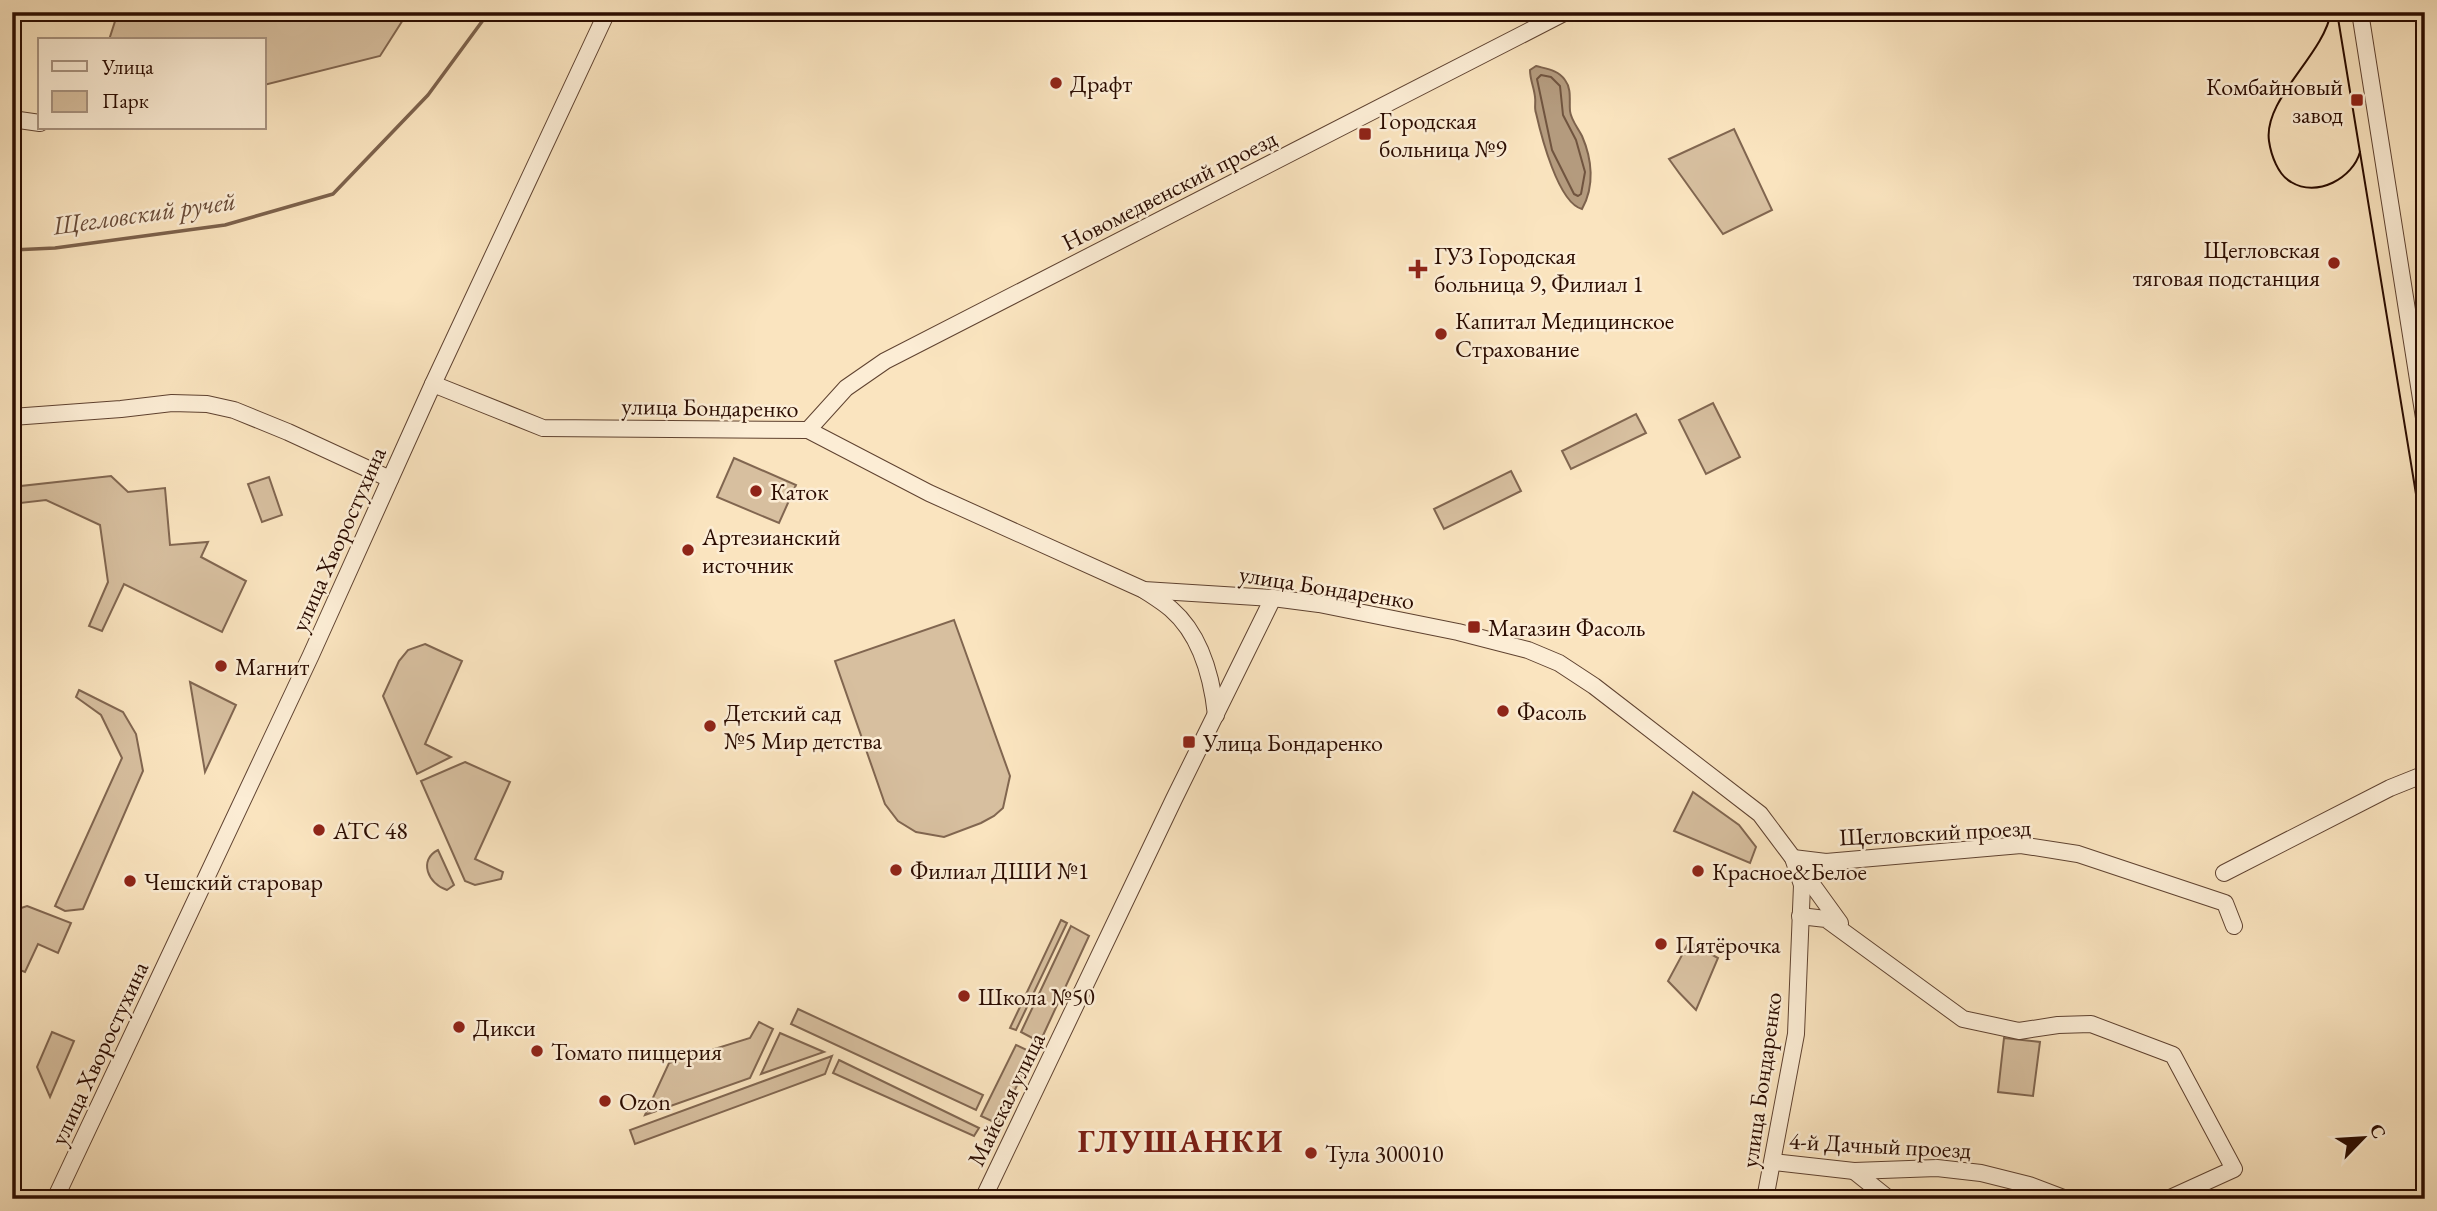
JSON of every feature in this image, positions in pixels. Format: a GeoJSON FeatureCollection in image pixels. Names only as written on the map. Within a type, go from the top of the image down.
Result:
{"type":"FeatureCollection","features":[{"type":"Feature","properties":{"kind":"street","name":"улица Хворостухина"},"geometry":{"type":"LineString","coordinates":[[55,1199],[311,655],[433,384],[607,12]]}},
{"type":"Feature","properties":{"kind":"street","name":"Новомедвенский проезд"},"geometry":{"type":"LineString","coordinates":[[808,430],[846,388],[885,361],[1566,12]]}},
{"type":"Feature","properties":{"kind":"street"},"geometry":{"type":"LineString","coordinates":[[2360,12],[2425,424]]}},
{"type":"Feature","properties":{"kind":"street"},"geometry":{"type":"LineString","coordinates":[[12,120],[38,123]]}},
{"type":"Feature","properties":{"kind":"street","name":"улица Бондаренко"},"geometry":{"type":"LineString","coordinates":[[433,384],[543,428],[808,430],[929,493],[1143,590],[1273,598],[1319,604],[1458,632],[1528,650],[1559,663],[1594,686],[1760,814],[1793,858],[1802,886],[1796,1034],[1765,1199]]}},
{"type":"Feature","properties":{"kind":"street"},"geometry":{"type":"LineString","coordinates":[[12,417],[172,403],[207,404],[234,410],[288,432],[390,479]]}},
{"type":"Feature","properties":{"kind":"street"},"geometry":{"type":"LineString","coordinates":[[1143,590],[1172,610],[1194,640],[1209,674],[1216,716]]}},
{"type":"Feature","properties":{"kind":"street","name":"Майская улица"},"geometry":{"type":"LineString","coordinates":[[984,1199],[1174,799],[1273,598]]}},
{"type":"Feature","properties":{"kind":"street"},"geometry":{"type":"LineString","coordinates":[[2224,873],[2390,788],[2425,774]]}},
{"type":"Feature","properties":{"kind":"street","name":"Щегловский проезд"},"geometry":{"type":"LineString","coordinates":[[1793,858],[1826,862],[2021,845],[2078,854],[2225,903],[2234,926]]}},
{"type":"Feature","properties":{"kind":"street"},"geometry":{"type":"LineString","coordinates":[[1793,858],[1847,934]]}},
{"type":"Feature","properties":{"kind":"street"},"geometry":{"type":"LineString","coordinates":[[1800,916],[1826,919],[1963,1019],[2019,1031],[2058,1025],[2091,1024],[2173,1055],[2234,1169],[2168,1199]]}},
{"type":"Feature","properties":{"kind":"street","name":"4-й Дачный проезд"},"geometry":{"type":"LineString","coordinates":[[1773,1162],[1854,1171],[1937,1168],[1981,1173],[2029,1185],[2066,1199]]}},
{"type":"Feature","properties":{"kind":"street"},"geometry":{"type":"LineString","coordinates":[[1854,1171],[1889,1198]]}},
{"type":"Feature","properties":{"kind":"green space"},"geometry":{"type":"Polygon","coordinates":[[[118,12],[408,12],[380,56],[266,84],[266,38],[110,38],[118,12]]]}},
{"type":"Feature","properties":{"kind":"green space"},"geometry":{"type":"Polygon","coordinates":[[[1734,129],[1772,210],[1723,234],[1669,159],[1734,129]]]}},
{"type":"Feature","properties":{"kind":"green space"},"geometry":{"type":"Polygon","coordinates":[[[1713,403],[1740,457],[1706,474],[1679,420],[1713,403]]]}},
{"type":"Feature","properties":{"kind":"green space"},"geometry":{"type":"Polygon","coordinates":[[[1636,414],[1646,433],[1571,469],[1562,451],[1636,414]]]}},
{"type":"Feature","properties":{"kind":"green space","name":"Каток"},"geometry":{"type":"Polygon","coordinates":[[[734,458],[796,485],[779,523],[717,497],[734,458]]]}},
{"type":"Feature","properties":{"kind":"green space"},"geometry":{"type":"Polygon","coordinates":[[[1511,471],[1521,491],[1444,529],[1434,509],[1511,471]]]}},
{"type":"Feature","properties":{"kind":"green space"},"geometry":{"type":"Polygon","coordinates":[[[111,476],[128,492],[165,488],[170,545],[208,542],[201,557],[246,581],[222,632],[124,584],[102,631],[89,626],[108,582],[100,525],[46,500],[12,504],[12,487],[111,476]]]}},
{"type":"Feature","properties":{"kind":"green space"},"geometry":{"type":"Polygon","coordinates":[[[269,477],[282,515],[262,522],[248,484],[269,477]]]}},
{"type":"Feature","properties":{"kind":"green space"},"geometry":{"type":"Polygon","coordinates":[[[954,620],[1010,776],[1003,808],[981,823],[944,837],[916,832],[898,821],[885,804],[835,661],[954,620]]]}},
{"type":"Feature","properties":{"kind":"green space"},"geometry":{"type":"Polygon","coordinates":[[[425,644],[462,661],[425,744],[451,757],[417,774],[383,696],[399,661],[408,650],[425,644]]]}},
{"type":"Feature","properties":{"kind":"green space"},"geometry":{"type":"Polygon","coordinates":[[[190,682],[236,705],[205,772],[190,682]]]}},
{"type":"Feature","properties":{"kind":"green space"},"geometry":{"type":"Polygon","coordinates":[[[79,690],[123,712],[136,734],[143,771],[83,909],[65,911],[55,906],[122,758],[101,715],[76,697],[79,690]]]}},
{"type":"Feature","properties":{"kind":"green space"},"geometry":{"type":"Polygon","coordinates":[[[465,762],[510,782],[475,859],[503,872],[501,879],[475,885],[465,881],[421,781],[465,762]]]}},
{"type":"Feature","properties":{"kind":"green space"},"geometry":{"type":"Polygon","coordinates":[[[1693,792],[1739,825],[1756,847],[1750,863],[1674,831],[1693,792]]]}},
{"type":"Feature","properties":{"kind":"green space"},"geometry":{"type":"Polygon","coordinates":[[[438,850],[454,885],[447,890],[435,883],[428,872],[428,860],[438,850]]]}},
{"type":"Feature","properties":{"kind":"green space"},"geometry":{"type":"Polygon","coordinates":[[[27,906],[71,923],[58,953],[38,944],[25,972],[20,970],[12,988],[12,953],[19,938],[12,934],[12,911],[27,906]]]}},
{"type":"Feature","properties":{"kind":"green space"},"geometry":{"type":"Polygon","coordinates":[[[1061,920],[1067,923],[1016,1030],[1010,1028],[1061,920]]]}},
{"type":"Feature","properties":{"kind":"green space"},"geometry":{"type":"Polygon","coordinates":[[[1071,926],[1089,936],[1040,1042],[1021,1032],[1071,926]]]}},
{"type":"Feature","properties":{"kind":"green space"},"geometry":{"type":"Polygon","coordinates":[[[1689,942],[1718,958],[1696,1010],[1668,981],[1689,942]]]}},
{"type":"Feature","properties":{"kind":"green space"},"geometry":{"type":"Polygon","coordinates":[[[798,1009],[983,1095],[976,1110],[791,1024],[798,1009]]]}},
{"type":"Feature","properties":{"kind":"green space"},"geometry":{"type":"Polygon","coordinates":[[[759,1022],[773,1029],[750,1078],[645,1115],[669,1063],[750,1038],[759,1022]]]}},
{"type":"Feature","properties":{"kind":"green space"},"geometry":{"type":"Polygon","coordinates":[[[52,1032],[74,1041],[50,1097],[37,1067],[52,1032]]]}},
{"type":"Feature","properties":{"kind":"green space"},"geometry":{"type":"Polygon","coordinates":[[[780,1033],[824,1052],[761,1074],[780,1033]]]}},
{"type":"Feature","properties":{"kind":"green space"},"geometry":{"type":"Polygon","coordinates":[[[2004,1038],[2040,1042],[2033,1096],[1998,1092],[2004,1038]]]}},
{"type":"Feature","properties":{"kind":"green space"},"geometry":{"type":"Polygon","coordinates":[[[1016,1045],[1033,1053],[998,1124],[981,1116],[1016,1045]]]}},
{"type":"Feature","properties":{"kind":"green space"},"geometry":{"type":"Polygon","coordinates":[[[832,1056],[825,1074],[635,1144],[630,1130],[832,1056]]]}},
{"type":"Feature","properties":{"kind":"green space"},"geometry":{"type":"Polygon","coordinates":[[[839,1060],[979,1128],[974,1136],[833,1073],[839,1060]]]}},
{"type":"Feature","properties":{"kind":"water"},"geometry":{"type":"Polygon","coordinates":[[[1536,66],[1559,74],[1569,87],[1571,114],[1582,136],[1591,172],[1589,191],[1582,209],[1565,195],[1546,151],[1535,111],[1530,74],[1530,70],[1536,66]]]}},
{"type":"Feature","properties":{"kind":"waterway","name":"Щегловский ручей"},"geometry":{"type":"LineString","coordinates":[[12,250],[55,248],[225,225],[333,194],[428,95],[489,12]]}},
{"type":"Feature","properties":{"kind":"tram line"},"geometry":{"type":"LineString","coordinates":[[2331,12],[2318,44],[2275,109],[2270,125],[2270,146],[2282,175],[2291,182],[2312,188],[2333,183],[2342,177],[2350,170],[2360,152]]}},
{"type":"Feature","properties":{"kind":"tram line"},"geometry":{"type":"LineString","coordinates":[[2337,12],[2425,549]]}},
{"type":"Feature","properties":{"kind":"place","name":"Драфт"},"geometry":{"type":"Point","coordinates":[1056,83]}},
{"type":"Feature","properties":{"kind":"place","name":"Комбайновый завод"},"geometry":{"type":"Point","coordinates":[2357,100]}},
{"type":"Feature","properties":{"kind":"place","name":"Городская больница №9"},"geometry":{"type":"Point","coordinates":[1365,134]}},
{"type":"Feature","properties":{"kind":"place","name":"Щегловская тяговая подстанция"},"geometry":{"type":"Point","coordinates":[2334,263]}},
{"type":"Feature","properties":{"kind":"place","name":"ГУЗ Городская больница 9, Филиал 1"},"geometry":{"type":"Point","coordinates":[1418,269]}},
{"type":"Feature","properties":{"kind":"place","name":"Капитал Медицинское Страхование"},"geometry":{"type":"Point","coordinates":[1441,334]}},
{"type":"Feature","properties":{"kind":"place","name":"Каток"},"geometry":{"type":"Point","coordinates":[756,491]}},
{"type":"Feature","properties":{"kind":"place","name":"Артезианский источник"},"geometry":{"type":"Point","coordinates":[688,550]}},
{"type":"Feature","properties":{"kind":"place","name":"Магазин Фасоль"},"geometry":{"type":"Point","coordinates":[1474,627]}},
{"type":"Feature","properties":{"kind":"place","name":"Магнит"},"geometry":{"type":"Point","coordinates":[221,666]}},
{"type":"Feature","properties":{"kind":"place","name":"Фасоль"},"geometry":{"type":"Point","coordinates":[1503,711]}},
{"type":"Feature","properties":{"kind":"place","name":"Детский сад №5 Мир детства"},"geometry":{"type":"Point","coordinates":[710,726]}},
{"type":"Feature","properties":{"kind":"place","name":"Улица Бондаренко"},"geometry":{"type":"Point","coordinates":[1189,742]}},
{"type":"Feature","properties":{"kind":"place","name":"АТС 48"},"geometry":{"type":"Point","coordinates":[319,830]}},
{"type":"Feature","properties":{"kind":"place","name":"Филиал ДШИ №1"},"geometry":{"type":"Point","coordinates":[896,870]}},
{"type":"Feature","properties":{"kind":"place","name":"Красное&Белое"},"geometry":{"type":"Point","coordinates":[1698,871]}},
{"type":"Feature","properties":{"kind":"place","name":"Чешский старовар"},"geometry":{"type":"Point","coordinates":[130,881]}},
{"type":"Feature","properties":{"kind":"place","name":"Пятёрочка"},"geometry":{"type":"Point","coordinates":[1661,944]}},
{"type":"Feature","properties":{"kind":"place","name":"Школа №50"},"geometry":{"type":"Point","coordinates":[964,996]}},
{"type":"Feature","properties":{"kind":"place","name":"Дикси"},"geometry":{"type":"Point","coordinates":[459,1027]}},
{"type":"Feature","properties":{"kind":"place","name":"Томато пиццерия"},"geometry":{"type":"Point","coordinates":[537,1051]}},
{"type":"Feature","properties":{"kind":"place","name":"Ozon"},"geometry":{"type":"Point","coordinates":[605,1101]}},
{"type":"Feature","properties":{"kind":"place","name":"Тула 300010"},"geometry":{"type":"Point","coordinates":[1311,1153]}},
{"type":"Feature","properties":{"kind":"district","name":"ГЛУШАНКИ"},"geometry":{"type":"Point","coordinates":[1181,1141]}}]}
